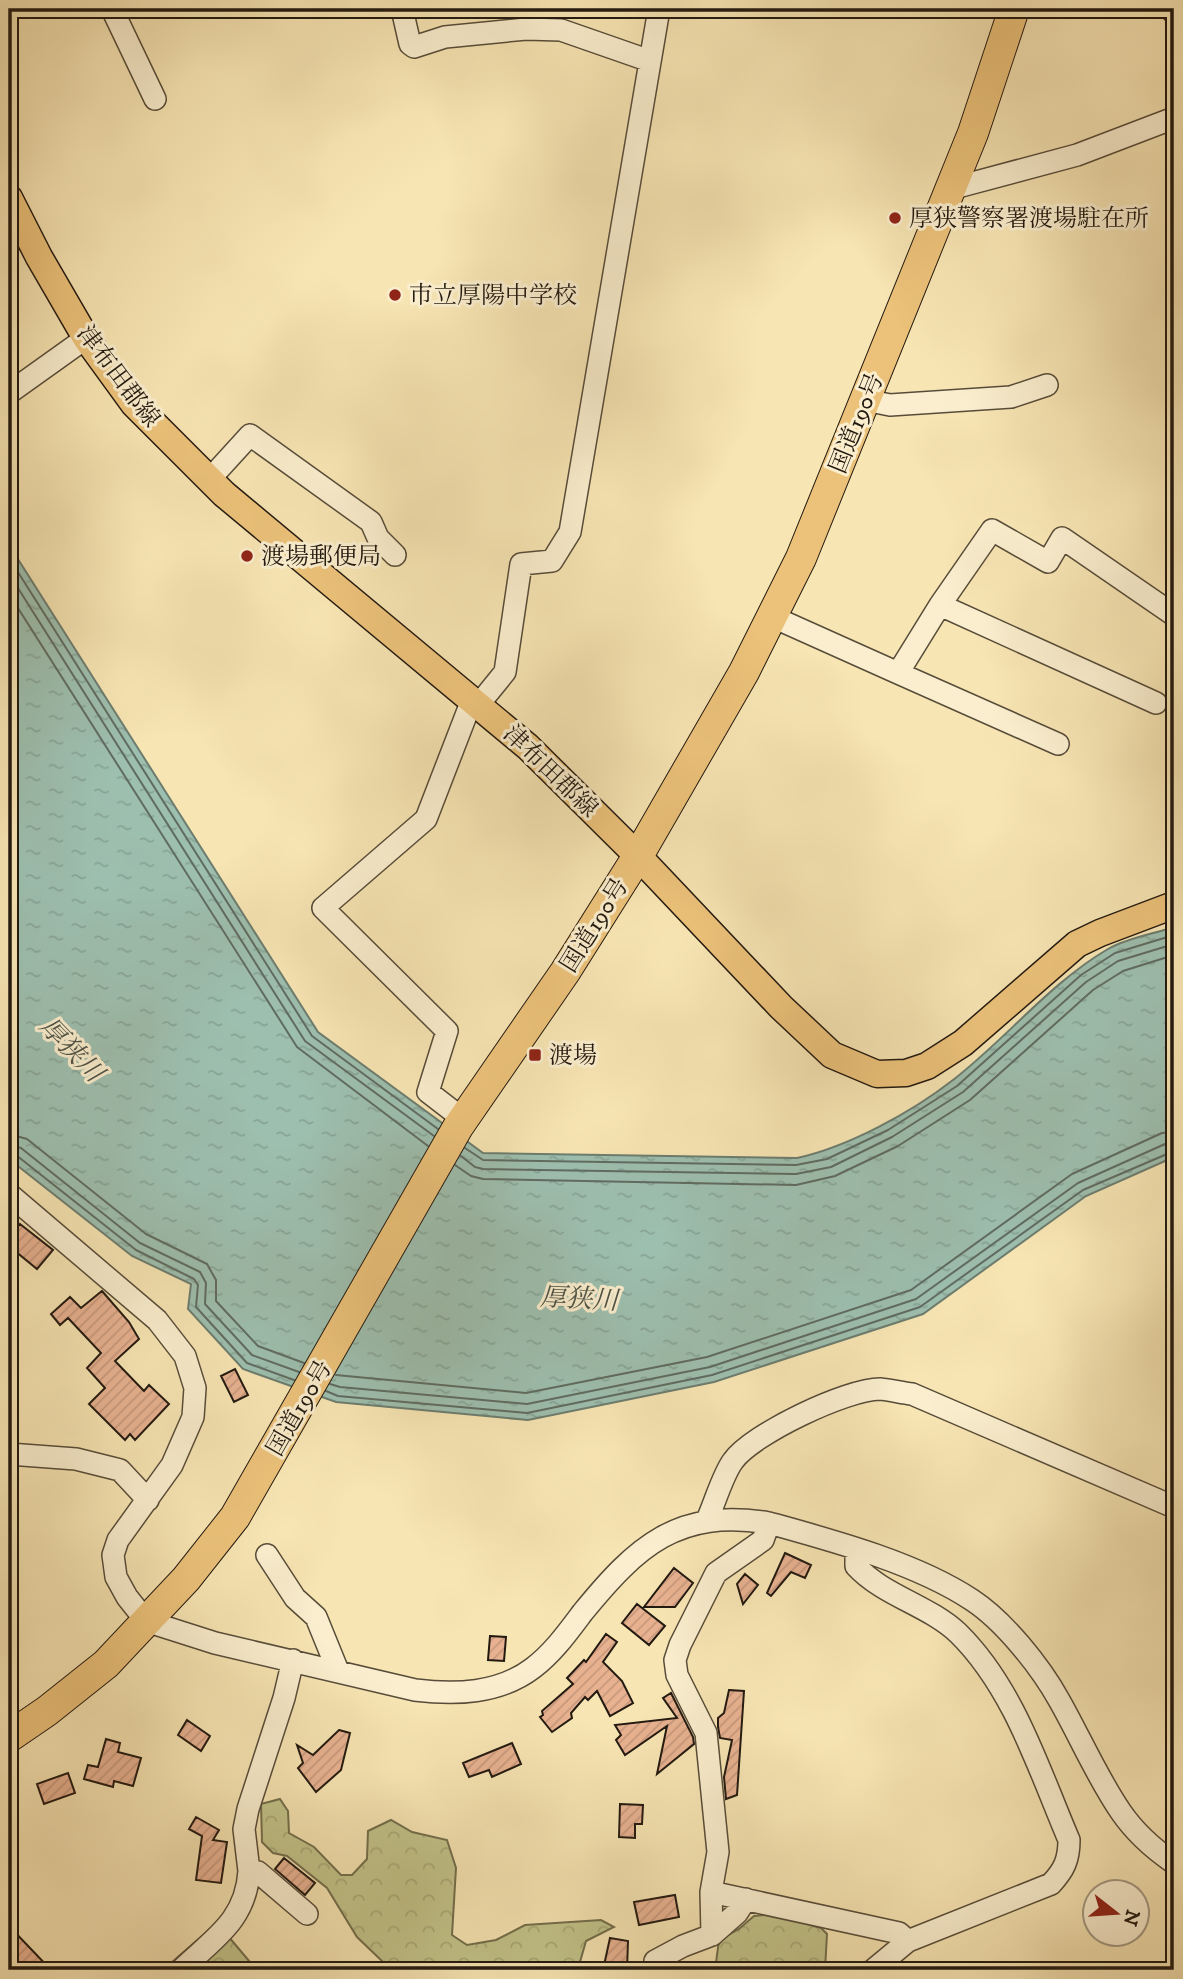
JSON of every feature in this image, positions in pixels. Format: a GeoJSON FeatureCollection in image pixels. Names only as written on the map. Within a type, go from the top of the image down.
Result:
{"type":"FeatureCollection","features":[{"type":"Feature","properties":{"kind":"highway","name":"国道190号"},"geometry":{"type":"LineString","coordinates":[[9,1737],[106,1664],[186,1579],[235,1517],[461,1123],[565,972],[638,856],[737,683],[801,558],[973,133],[1014,9]]}},
{"type":"Feature","properties":{"kind":"main road","name":"津布田郡線"},"geometry":{"type":"LineString","coordinates":[[9,198],[39,257],[86,338],[134,404],[209,480],[528,747],[638,856],[812,1038],[832,1055],[877,1074],[906,1073],[927,1066],[963,1043],[1077,944],[1174,905]]}},
{"type":"Feature","properties":{"kind":"street"},"geometry":{"type":"LineString","coordinates":[[112,9],[155,99]]}},
{"type":"Feature","properties":{"kind":"street"},"geometry":{"type":"LineString","coordinates":[[402,9],[410,44],[414,47],[445,37],[526,29],[561,30],[650,61]]}},
{"type":"Feature","properties":{"kind":"street"},"geometry":{"type":"LineString","coordinates":[[461,1123],[428,1092],[447,1031],[323,908],[426,818],[475,702],[505,672],[521,564],[552,561],[570,531],[659,9]]}},
{"type":"Feature","properties":{"kind":"street"},"geometry":{"type":"LineString","coordinates":[[1170,9],[1174,13]]}},
{"type":"Feature","properties":{"kind":"street"},"geometry":{"type":"LineString","coordinates":[[950,189],[1077,155],[1174,118]]}},
{"type":"Feature","properties":{"kind":"street"},"geometry":{"type":"LineString","coordinates":[[9,393],[86,338]]}},
{"type":"Feature","properties":{"kind":"street"},"geometry":{"type":"LineString","coordinates":[[865,400],[890,405],[1011,397],[1047,385]]}},
{"type":"Feature","properties":{"kind":"street"},"geometry":{"type":"LineString","coordinates":[[209,480],[250,435],[371,522],[378,538],[395,555]]}},
{"type":"Feature","properties":{"kind":"street"},"geometry":{"type":"LineString","coordinates":[[898,673],[940,605],[992,530],[1048,562],[1062,538],[1174,615]]}},
{"type":"Feature","properties":{"kind":"street"},"geometry":{"type":"LineString","coordinates":[[940,605],[1156,703]]}},
{"type":"Feature","properties":{"kind":"street"},"geometry":{"type":"LineString","coordinates":[[773,617],[1058,744]]}},
{"type":"Feature","properties":{"kind":"street"},"geometry":{"type":"LineString","coordinates":[[13,1205],[157,1320],[185,1356],[195,1388],[193,1417],[172,1465],[118,1540],[113,1555],[116,1577],[127,1597],[146,1621],[215,1643],[415,1690],[448,1694],[475,1692],[503,1684],[532,1669],[554,1648],[604,1586],[652,1542],[685,1526],[708,1521],[751,1520],[769,1523],[928,1574],[975,1601],[1014,1637],[1058,1697],[1121,1812],[1143,1837],[1174,1863]]}},
{"type":"Feature","properties":{"kind":"street"},"geometry":{"type":"LineString","coordinates":[[708,1521],[733,1461],[754,1442],[812,1410],[852,1394],[880,1389],[912,1394],[1174,1507]]}},
{"type":"Feature","properties":{"kind":"street"},"geometry":{"type":"LineString","coordinates":[[9,1454],[76,1459],[120,1470],[148,1500]]}},
{"type":"Feature","properties":{"kind":"street"},"geometry":{"type":"LineString","coordinates":[[712,1935],[711,1892],[718,1852],[706,1733],[677,1675],[675,1660],[716,1573],[763,1540],[769,1523]]}},
{"type":"Feature","properties":{"kind":"street"},"geometry":{"type":"LineString","coordinates":[[856,1550],[856,1566],[869,1580],[920,1607],[957,1632],[987,1668],[1015,1714],[1069,1840],[1069,1856],[1063,1870],[1051,1884],[908,1941],[873,1970]]}},
{"type":"Feature","properties":{"kind":"street"},"geometry":{"type":"LineString","coordinates":[[267,1555],[295,1598],[316,1617],[338,1671]]}},
{"type":"Feature","properties":{"kind":"street"},"geometry":{"type":"LineString","coordinates":[[181,1970],[212,1944],[237,1913],[244,1898],[249,1871],[244,1829],[248,1809],[284,1698],[293,1660]]}},
{"type":"Feature","properties":{"kind":"street"},"geometry":{"type":"LineString","coordinates":[[249,1871],[258,1872],[307,1914]]}},
{"type":"Feature","properties":{"kind":"street"},"geometry":{"type":"LineString","coordinates":[[711,1892],[900,1933],[908,1941]]}},
{"type":"Feature","properties":{"kind":"street"},"geometry":{"type":"LineString","coordinates":[[655,1961],[712,1935],[737,1913],[746,1899]]}},
{"type":"Feature","properties":{"kind":"green space"},"geometry":{"type":"Polygon","coordinates":[[[280,1799],[288,1811],[289,1833],[314,1847],[341,1875],[352,1875],[367,1859],[368,1831],[391,1820],[412,1832],[447,1840],[456,1868],[452,1935],[467,1945],[496,1940],[525,1925],[601,1920],[614,1927],[586,1941],[580,1970],[397,1970],[384,1963],[357,1937],[327,1888],[287,1856],[273,1853],[262,1842],[261,1804],[280,1799]]]}},
{"type":"Feature","properties":{"kind":"green space"},"geometry":{"type":"Polygon","coordinates":[[[775,1914],[821,1928],[827,1934],[825,1970],[715,1970],[719,1940],[739,1929],[754,1916],[775,1914]]]}},
{"type":"Feature","properties":{"kind":"green space"},"geometry":{"type":"Polygon","coordinates":[[[217,1923],[255,1968],[276,1970],[163,1970],[217,1923]]]}},
{"type":"Feature","properties":{"kind":"water","name":"厚狭川"},"geometry":{"type":"Polygon","coordinates":[[[9,545],[318,1032],[483,1153],[797,1158],[817,1153],[879,1127],[937,1092],[973,1064],[1067,978],[1108,949],[1174,927],[1174,1157],[1086,1196],[923,1314],[714,1382],[528,1420],[336,1402],[243,1369],[188,1309],[191,1284],[132,1256],[9,1159],[9,545]]]}},
{"type":"Feature","properties":{"kind":"building"},"geometry":{"type":"Polygon","coordinates":[[[20,1224],[53,1250],[37,1269],[9,1246],[9,1238],[20,1224]]]}},
{"type":"Feature","properties":{"kind":"building"},"geometry":{"type":"Polygon","coordinates":[[[102,1291],[129,1322],[139,1339],[115,1361],[144,1391],[149,1385],[169,1404],[135,1440],[130,1434],[125,1440],[89,1404],[105,1388],[87,1368],[101,1353],[68,1318],[60,1325],[51,1314],[70,1297],[81,1308],[102,1291]]]}},
{"type":"Feature","properties":{"kind":"building"},"geometry":{"type":"Polygon","coordinates":[[[235,1369],[248,1395],[234,1402],[221,1376],[235,1369]]]}},
{"type":"Feature","properties":{"kind":"building"},"geometry":{"type":"Polygon","coordinates":[[[785,1553],[811,1565],[805,1578],[791,1572],[771,1596],[767,1593],[785,1553]]]}},
{"type":"Feature","properties":{"kind":"building"},"geometry":{"type":"Polygon","coordinates":[[[674,1568],[693,1583],[675,1607],[644,1607],[674,1568]]]}},
{"type":"Feature","properties":{"kind":"building"},"geometry":{"type":"Polygon","coordinates":[[[745,1574],[758,1585],[743,1604],[737,1584],[745,1574]]]}},
{"type":"Feature","properties":{"kind":"building"},"geometry":{"type":"Polygon","coordinates":[[[637,1604],[665,1626],[649,1645],[622,1623],[637,1604]]]}},
{"type":"Feature","properties":{"kind":"building"},"geometry":{"type":"Polygon","coordinates":[[[606,1634],[617,1642],[603,1662],[622,1681],[633,1703],[610,1716],[597,1691],[588,1700],[585,1697],[571,1713],[572,1718],[552,1732],[540,1717],[543,1715],[542,1711],[573,1684],[567,1678],[584,1660],[586,1662],[606,1634]]]}},
{"type":"Feature","properties":{"kind":"building"},"geometry":{"type":"Polygon","coordinates":[[[490,1636],[506,1637],[504,1661],[488,1660],[490,1636]]]}},
{"type":"Feature","properties":{"kind":"building"},"geometry":{"type":"Polygon","coordinates":[[[729,1690],[744,1691],[737,1795],[726,1799],[724,1777],[732,1740],[720,1738],[718,1718],[724,1713],[729,1690]]]}},
{"type":"Feature","properties":{"kind":"building"},"geometry":{"type":"Polygon","coordinates":[[[671,1693],[694,1744],[657,1774],[667,1726],[625,1755],[616,1740],[621,1735],[615,1725],[677,1718],[663,1698],[671,1693]]]}},
{"type":"Feature","properties":{"kind":"building"},"geometry":{"type":"Polygon","coordinates":[[[187,1720],[210,1736],[201,1751],[178,1735],[187,1720]]]}},
{"type":"Feature","properties":{"kind":"building"},"geometry":{"type":"Polygon","coordinates":[[[339,1730],[350,1733],[341,1770],[316,1792],[298,1768],[303,1763],[297,1745],[313,1755],[339,1730]]]}},
{"type":"Feature","properties":{"kind":"building"},"geometry":{"type":"Polygon","coordinates":[[[106,1739],[120,1743],[118,1752],[141,1758],[133,1786],[114,1781],[113,1787],[84,1779],[88,1765],[98,1767],[106,1739]]]}},
{"type":"Feature","properties":{"kind":"building"},"geometry":{"type":"Polygon","coordinates":[[[512,1743],[521,1764],[492,1777],[489,1770],[469,1777],[463,1763],[512,1743]]]}},
{"type":"Feature","properties":{"kind":"building"},"geometry":{"type":"Polygon","coordinates":[[[68,1773],[75,1793],[44,1804],[37,1784],[68,1773]]]}},
{"type":"Feature","properties":{"kind":"building"},"geometry":{"type":"Polygon","coordinates":[[[620,1804],[643,1805],[642,1824],[635,1824],[635,1838],[619,1837],[620,1804]]]}},
{"type":"Feature","properties":{"kind":"building"},"geometry":{"type":"Polygon","coordinates":[[[196,1817],[219,1830],[213,1840],[227,1842],[221,1883],[196,1880],[202,1836],[189,1829],[196,1817]]]}},
{"type":"Feature","properties":{"kind":"building"},"geometry":{"type":"Polygon","coordinates":[[[284,1858],[315,1883],[305,1895],[275,1869],[284,1858]]]}},
{"type":"Feature","properties":{"kind":"building"},"geometry":{"type":"Polygon","coordinates":[[[675,1895],[679,1917],[639,1925],[634,1902],[675,1895]]]}},
{"type":"Feature","properties":{"kind":"building"},"geometry":{"type":"Polygon","coordinates":[[[9,1926],[51,1970],[9,1970],[9,1926]]]}},
{"type":"Feature","properties":{"kind":"building"},"geometry":{"type":"Polygon","coordinates":[[[610,1938],[628,1941],[627,1970],[603,1970],[610,1938]]]}},
{"type":"Feature","properties":{"kind":"place","name":"厚狭警察署渡場駐在所"},"geometry":{"type":"Point","coordinates":[895,218]}},
{"type":"Feature","properties":{"kind":"place","name":"市立厚陽中学校"},"geometry":{"type":"Point","coordinates":[395,295]}},
{"type":"Feature","properties":{"kind":"place","name":"渡場郵便局"},"geometry":{"type":"Point","coordinates":[247,556]}},
{"type":"Feature","properties":{"kind":"place","name":"渡場"},"geometry":{"type":"Point","coordinates":[535,1055]}}]}
